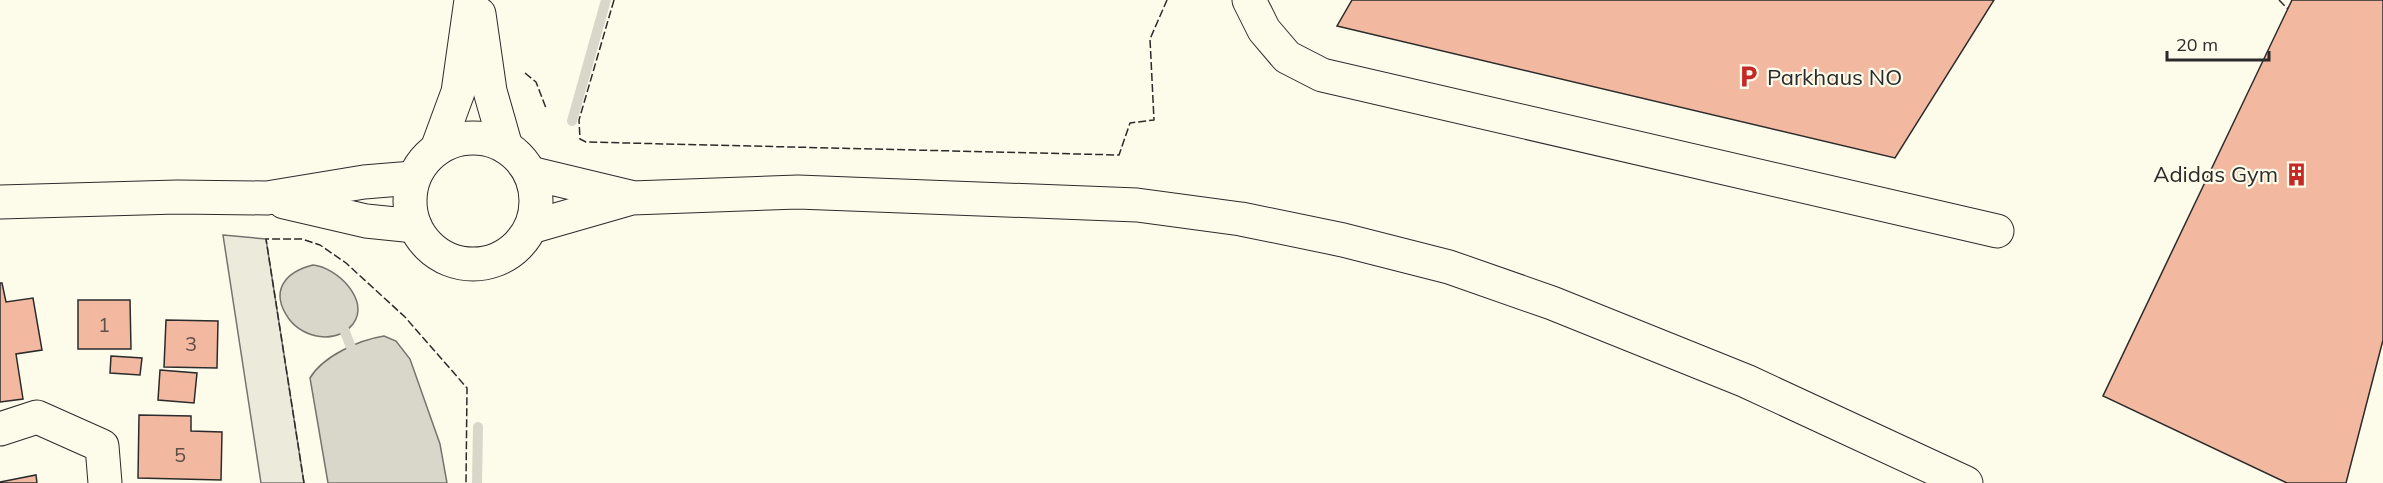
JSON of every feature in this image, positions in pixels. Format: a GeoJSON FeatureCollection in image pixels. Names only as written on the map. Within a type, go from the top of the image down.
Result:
{"type":"FeatureCollection","features":[{"type":"Feature","properties":{"kind":"street"},"geometry":{"type":"LineString","coordinates":[[437,149],[458,92],[471,0]]}},
{"type":"Feature","properties":{"kind":"street"},"geometry":{"type":"LineString","coordinates":[[477,0],[490,91],[506,147]]}},
{"type":"Feature","properties":{"kind":"street"},"geometry":{"type":"LineString","coordinates":[[1249,0],[1264,30],[1287,57],[1322,75],[1997,231]]}},
{"type":"Feature","properties":{"kind":"street"},"geometry":{"type":"LineString","coordinates":[[471,138],[489,140],[506,147],[530,173],[535,191],[536,209],[531,227],[519,244],[504,257],[484,263],[463,264],[443,257],[426,244],[414,226],[410,211],[413,178],[423,162],[437,149],[453,141],[471,138]]}},
{"type":"Feature","properties":{"kind":"street"},"geometry":{"type":"LineString","coordinates":[[530,173],[632,198]]}},
{"type":"Feature","properties":{"kind":"street"},"geometry":{"type":"LineString","coordinates":[[0,202],[177,197],[267,198],[364,182],[413,178]]}},
{"type":"Feature","properties":{"kind":"street"},"geometry":{"type":"LineString","coordinates":[[531,227],[632,198],[798,192],[1137,205],[1241,219],[1343,240],[1449,267],[1552,303],[1746,381],[1966,483]]}},
{"type":"Feature","properties":{"kind":"street"},"geometry":{"type":"LineString","coordinates":[[267,198],[366,221],[414,226]]}},
{"type":"Feature","properties":{"kind":"street"},"geometry":{"type":"LineString","coordinates":[[0,429],[37,417],[102,446],[105,483]]}},
{"type":"Feature","properties":{"kind":"shaded area"},"geometry":{"type":"Polygon","coordinates":[[[223,235],[266,239],[304,483],[261,483],[223,235]]]}},
{"type":"Feature","properties":{"kind":"shaded area"},"geometry":{"type":"Polygon","coordinates":[[[313,265],[322,267],[341,278],[354,295],[358,305],[353,324],[338,335],[320,336],[303,331],[295,326],[283,309],[280,291],[283,284],[295,272],[313,265]]]}},
{"type":"Feature","properties":{"kind":"shaded area"},"geometry":{"type":"Polygon","coordinates":[[[384,336],[396,341],[410,359],[440,444],[447,483],[328,483],[310,378],[324,363],[342,350],[384,336]]]}},
{"type":"Feature","properties":{"kind":"building","name":"Parkhaus NO"},"geometry":{"type":"Polygon","coordinates":[[[1352,0],[1994,0],[1895,158],[1337,26],[1352,0]]]}},
{"type":"Feature","properties":{"kind":"building","name":"Adidas Gym"},"geometry":{"type":"Polygon","coordinates":[[[2292,0],[2383,0],[2383,340],[2346,483],[2287,483],[2103,396],[2292,0]]]}},
{"type":"Feature","properties":{"kind":"building"},"geometry":{"type":"Polygon","coordinates":[[[0,283],[2,283],[6,302],[33,298],[42,350],[16,354],[23,399],[0,402],[0,283]]]}},
{"type":"Feature","properties":{"kind":"building"},"geometry":{"type":"Polygon","coordinates":[[[78,300],[130,300],[131,349],[78,349],[78,300]]]}},
{"type":"Feature","properties":{"kind":"building"},"geometry":{"type":"Polygon","coordinates":[[[166,320],[218,321],[217,368],[164,367],[166,320]]]}},
{"type":"Feature","properties":{"kind":"building"},"geometry":{"type":"Polygon","coordinates":[[[111,356],[142,358],[140,375],[110,373],[111,356]]]}},
{"type":"Feature","properties":{"kind":"building"},"geometry":{"type":"Polygon","coordinates":[[[160,370],[197,373],[194,403],[158,400],[160,370]]]}},
{"type":"Feature","properties":{"kind":"building"},"geometry":{"type":"Polygon","coordinates":[[[139,415],[191,416],[191,431],[222,432],[221,480],[138,478],[139,415]]]}},
{"type":"Feature","properties":{"kind":"building"},"geometry":{"type":"Polygon","coordinates":[[[36,475],[37,483],[0,483],[0,482],[36,475]]]}},
{"type":"Feature","properties":{"kind":"waterway"},"geometry":{"type":"LineString","coordinates":[[572,121],[606,0]]}},
{"type":"Feature","properties":{"kind":"waterway"},"geometry":{"type":"LineString","coordinates":[[340,319],[356,360]]}},
{"type":"Feature","properties":{"kind":"waterway"},"geometry":{"type":"LineString","coordinates":[[477,483],[478,427]]}},
{"type":"Feature","properties":{"kind":"fence"},"geometry":{"type":"LineString","coordinates":[[614,0],[579,120],[580,139],[586,142],[1119,155],[1130,123],[1154,120],[1150,39],[1167,0]]}},
{"type":"Feature","properties":{"kind":"fence"},"geometry":{"type":"LineString","coordinates":[[2279,0],[2288,9]]}},
{"type":"Feature","properties":{"kind":"fence"},"geometry":{"type":"LineString","coordinates":[[525,73],[536,82],[546,108]]}},
{"type":"Feature","properties":{"kind":"fence"},"geometry":{"type":"LineString","coordinates":[[304,483],[266,239],[302,239],[320,245],[346,263],[405,317],[467,388],[466,483]]}},
{"type":"Feature","properties":{"kind":"place","name":"Parkhaus NO"},"geometry":{"type":"Point","coordinates":[1749,77]}},
{"type":"Feature","properties":{"kind":"place","name":"Adidas Gym"},"geometry":{"type":"Point","coordinates":[2296,174]}}]}
